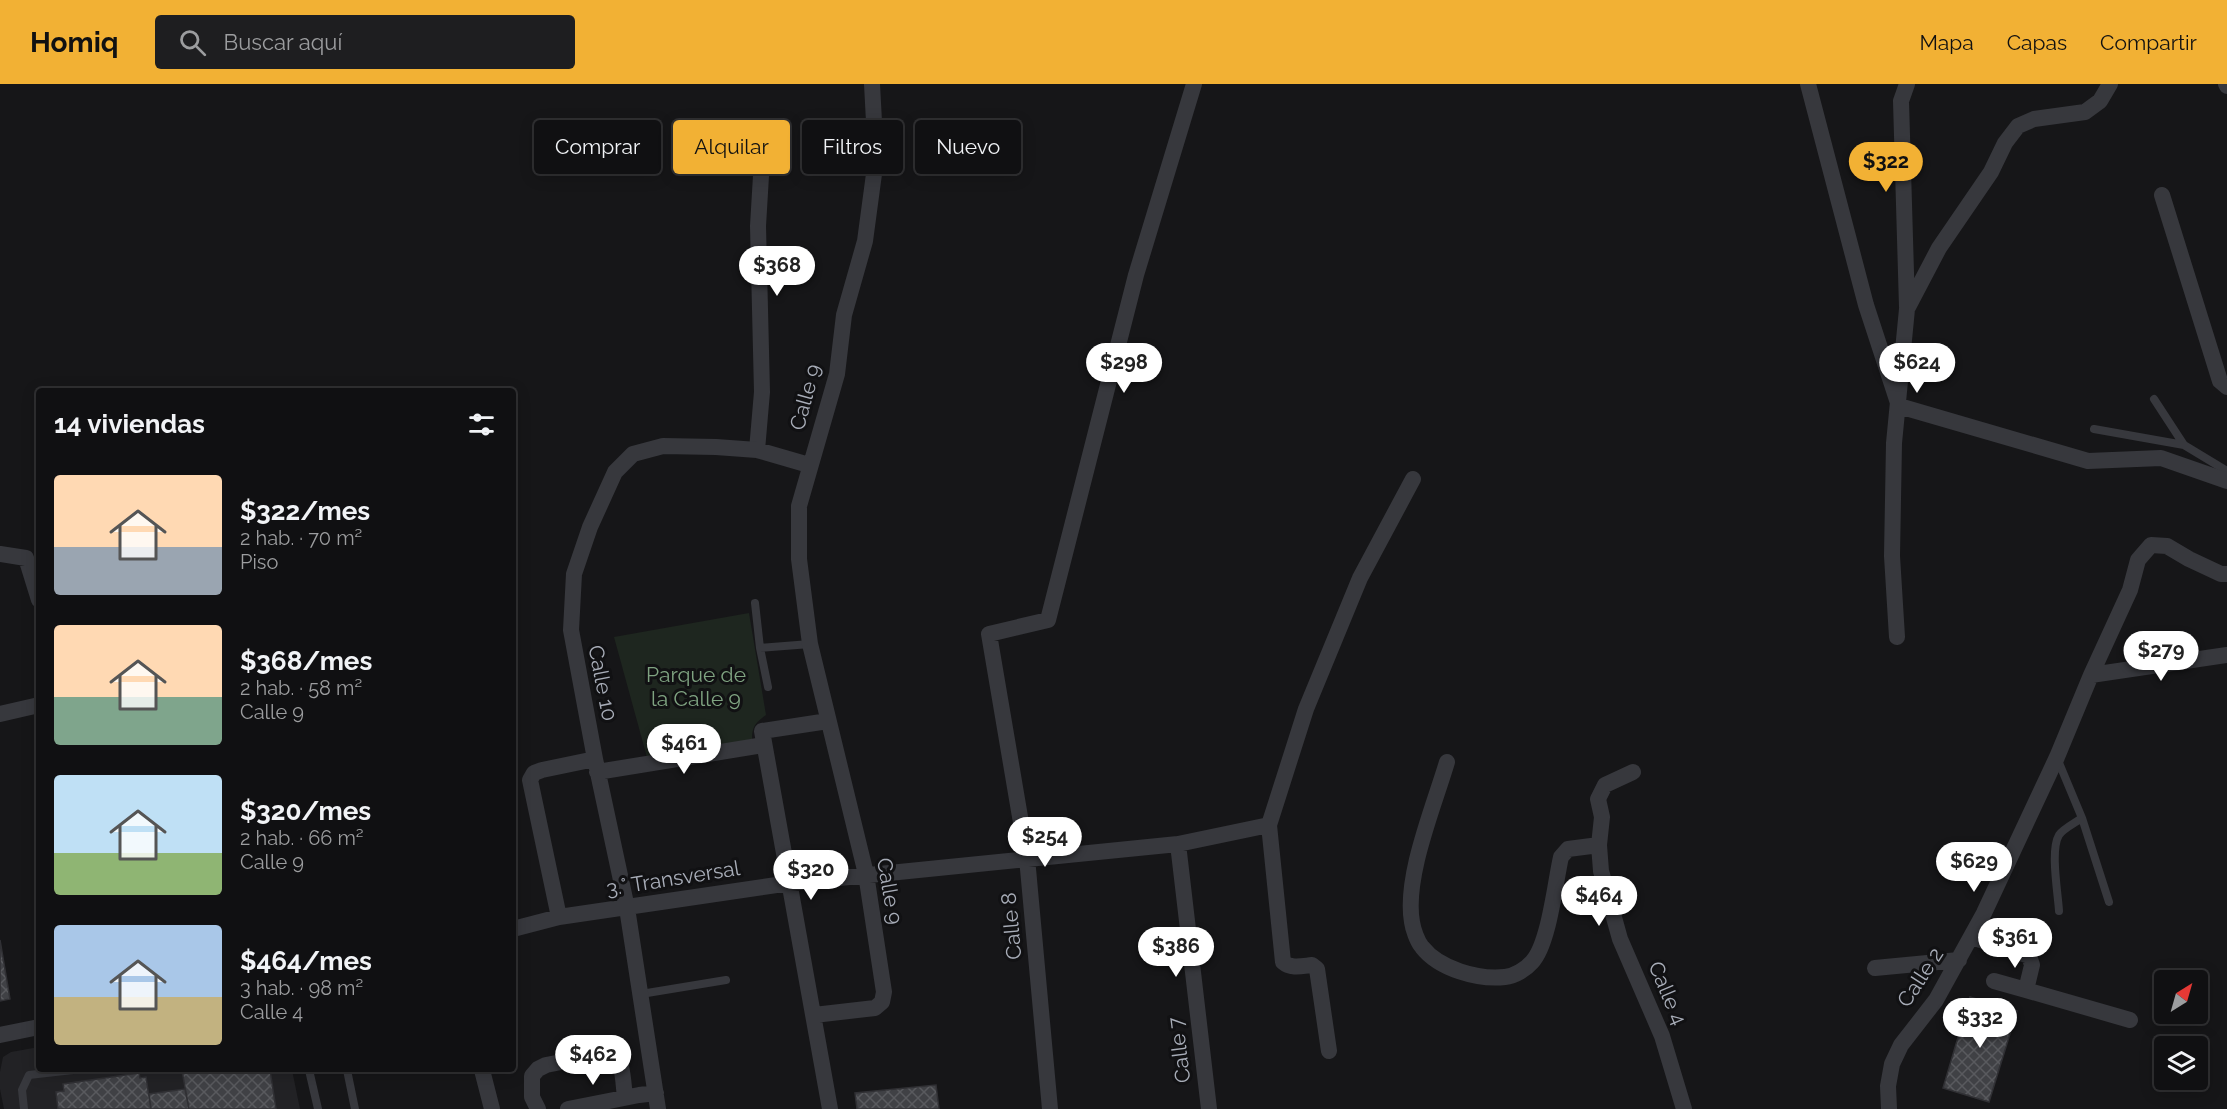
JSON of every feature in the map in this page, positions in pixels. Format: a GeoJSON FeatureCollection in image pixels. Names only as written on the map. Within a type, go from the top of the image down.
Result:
{"type":"FeatureCollection","features":[{"type":"Feature","properties":{"kind":"street","name":"Calle 9"},"geometry":{"type":"LineString","coordinates":[[814,1015],[875,1008],[882,1002],[884,992],[866,874],[810,644],[799,559],[799,506],[837,374],[844,315],[866,241],[876,159],[872,84]]}},
{"type":"Feature","properties":{"kind":"street","name":"Calle 8"},"geometry":{"type":"LineString","coordinates":[[1050,1109],[1027,858],[989,634],[1048,620],[1136,275],[1194,84]]}},
{"type":"Feature","properties":{"kind":"street"},"geometry":{"type":"LineString","coordinates":[[1808,84],[1866,305],[1899,406]]}},
{"type":"Feature","properties":{"kind":"street"},"geometry":{"type":"LineString","coordinates":[[1897,637],[1892,556],[1894,443],[1907,309],[1901,101],[1907,84]]}},
{"type":"Feature","properties":{"kind":"street"},"geometry":{"type":"LineString","coordinates":[[1907,309],[1939,248],[1991,172],[2018,126],[2034,119],[2085,112],[2100,101],[2110,84]]}},
{"type":"Feature","properties":{"kind":"street"},"geometry":{"type":"LineString","coordinates":[[757,450],[762,392],[758,226],[761,174]]}},
{"type":"Feature","properties":{"kind":"street"},"geometry":{"type":"LineString","coordinates":[[2162,195],[2220,381],[2227,387]]}},
{"type":"Feature","properties":{"kind":"street"},"geometry":{"type":"LineString","coordinates":[[1899,406],[2088,461],[2161,458],[2227,481]]}},
{"type":"Feature","properties":{"kind":"street","name":"Calle 10"},"geometry":{"type":"LineString","coordinates":[[657,1101],[627,908],[596,766],[571,630],[574,574],[590,527],[615,472],[633,454],[663,447],[716,447],[757,450],[809,465]]}},
{"type":"Feature","properties":{"kind":"street"},"geometry":{"type":"LineString","coordinates":[[1329,1051],[1317,969],[1312,965],[1287,966],[1283,962],[1269,825],[1306,709],[1356,589],[1413,479]]}},
{"type":"Feature","properties":{"kind":"street","name":"Calle 2"},"geometry":{"type":"LineString","coordinates":[[1889,1109],[1888,1086],[1892,1064],[1901,1045],[1936,1000],[1971,937],[2057,757],[2130,590],[2138,560],[2151,545],[2167,546],[2188,560],[2221,574],[2227,574]]}},
{"type":"Feature","properties":{"kind":"street"},"geometry":{"type":"LineString","coordinates":[[0,554],[26,558],[36,590]]}},
{"type":"Feature","properties":{"kind":"street"},"geometry":{"type":"LineString","coordinates":[[2091,675],[2227,656]]}},
{"type":"Feature","properties":{"kind":"street"},"geometry":{"type":"LineString","coordinates":[[0,714],[36,706]]}},
{"type":"Feature","properties":{"kind":"street"},"geometry":{"type":"LineString","coordinates":[[828,721],[762,731],[830,1109]]}},
{"type":"Feature","properties":{"kind":"street"},"geometry":{"type":"LineString","coordinates":[[559,917],[530,780],[534,773],[542,770],[596,766],[764,745]]}},
{"type":"Feature","properties":{"kind":"street"},"geometry":{"type":"LineString","coordinates":[[1447,762],[1419,855],[1411,903],[1412,922],[1421,946],[1447,966],[1479,976],[1505,977],[1525,968],[1533,961],[1544,944],[1561,857],[1568,849],[1599,845]]}},
{"type":"Feature","properties":{"kind":"street","name":"Calle 4"},"geometry":{"type":"LineString","coordinates":[[1633,772],[1605,785],[1598,799],[1602,817],[1599,845],[1601,871],[1620,939],[1662,1036],[1684,1109]]}},
{"type":"Feature","properties":{"kind":"street","name":"3.° Transversal"},"geometry":{"type":"LineString","coordinates":[[516,928],[559,917],[790,883],[1178,844],[1269,825]]}},
{"type":"Feature","properties":{"kind":"street","name":"Calle 7"},"geometry":{"type":"LineString","coordinates":[[1178,844],[1209,1109]]}},
{"type":"Feature","properties":{"kind":"street"},"geometry":{"type":"LineString","coordinates":[[1971,937],[2028,956],[2032,965],[2026,990]]}},
{"type":"Feature","properties":{"kind":"street"},"geometry":{"type":"LineString","coordinates":[[1875,968],[1959,960]]}},
{"type":"Feature","properties":{"kind":"street"},"geometry":{"type":"LineString","coordinates":[[1994,981],[2130,1020]]}},
{"type":"Feature","properties":{"kind":"street"},"geometry":{"type":"LineString","coordinates":[[0,1035],[36,1028]]}},
{"type":"Feature","properties":{"kind":"street"},"geometry":{"type":"LineString","coordinates":[[538,1109],[532,1097],[532,1076],[538,1069],[546,1065],[612,1052],[617,1056],[620,1064],[625,1097]]}},
{"type":"Feature","properties":{"kind":"street"},"geometry":{"type":"LineString","coordinates":[[483,1072],[492,1109]]}},
{"type":"Feature","properties":{"kind":"street"},"geometry":{"type":"LineString","coordinates":[[568,1109],[625,1097],[657,1101]]}},
{"type":"Feature","properties":{"kind":"lane"},"geometry":{"type":"LineString","coordinates":[[2154,399],[2184,446]]}},
{"type":"Feature","properties":{"kind":"lane"},"geometry":{"type":"LineString","coordinates":[[2094,429],[2184,446],[2227,471]]}},
{"type":"Feature","properties":{"kind":"lane"},"geometry":{"type":"LineString","coordinates":[[755,603],[760,648],[768,687]]}},
{"type":"Feature","properties":{"kind":"lane"},"geometry":{"type":"LineString","coordinates":[[760,648],[810,644]]}},
{"type":"Feature","properties":{"kind":"lane"},"geometry":{"type":"LineString","coordinates":[[2057,757],[2082,818],[2109,902]]}},
{"type":"Feature","properties":{"kind":"lane"},"geometry":{"type":"LineString","coordinates":[[2059,911],[2055,854],[2057,841],[2060,834],[2082,818]]}},
{"type":"Feature","properties":{"kind":"lane"},"geometry":{"type":"LineString","coordinates":[[641,994],[726,980]]}},
{"type":"Feature","properties":{"kind":"lane"},"geometry":{"type":"LineString","coordinates":[[24,1109],[22,1090],[29,1075],[55,1072]]}},
{"type":"Feature","properties":{"kind":"lane"},"geometry":{"type":"LineString","coordinates":[[309,1072],[318,1109]]}},
{"type":"Feature","properties":{"kind":"lane"},"geometry":{"type":"LineString","coordinates":[[347,1072],[355,1109]]}},
{"type":"Feature","properties":{"kind":"shaded area"},"geometry":{"type":"Polygon","coordinates":[[[36,1048],[36,1072],[292,1072],[300,1109],[4,1109],[0,1089],[0,1072],[3,1057],[11,1052],[36,1048]]]}},
{"type":"Feature","properties":{"kind":"green space","name":"Parque de la Calle 9"},"geometry":{"type":"Polygon","coordinates":[[[749,613],[766,715],[755,725],[752,739],[648,761],[614,637],[749,613]]]}},
{"type":"Feature","properties":{"kind":"building"},"geometry":{"type":"Polygon","coordinates":[[[0,940],[10,999],[0,1001],[0,940]]]}},
{"type":"Feature","properties":{"kind":"building"},"geometry":{"type":"Polygon","coordinates":[[[1970,997],[2017,1011],[1989,1102],[1943,1088],[1970,997]]]}},
{"type":"Feature","properties":{"kind":"building"},"geometry":{"type":"Polygon","coordinates":[[[182,1072],[270,1072],[276,1109],[189,1109],[182,1072]]]}},
{"type":"Feature","properties":{"kind":"building"},"geometry":{"type":"Polygon","coordinates":[[[139,1073],[140,1078],[146,1077],[151,1109],[58,1109],[56,1092],[64,1091],[63,1084],[139,1073]]]}},
{"type":"Feature","properties":{"kind":"building"},"geometry":{"type":"Polygon","coordinates":[[[936,1085],[939,1109],[857,1109],[855,1093],[936,1085]]]}},
{"type":"Feature","properties":{"kind":"building"},"geometry":{"type":"Polygon","coordinates":[[[185,1089],[189,1109],[151,1109],[149,1094],[185,1089]]]}}]}
